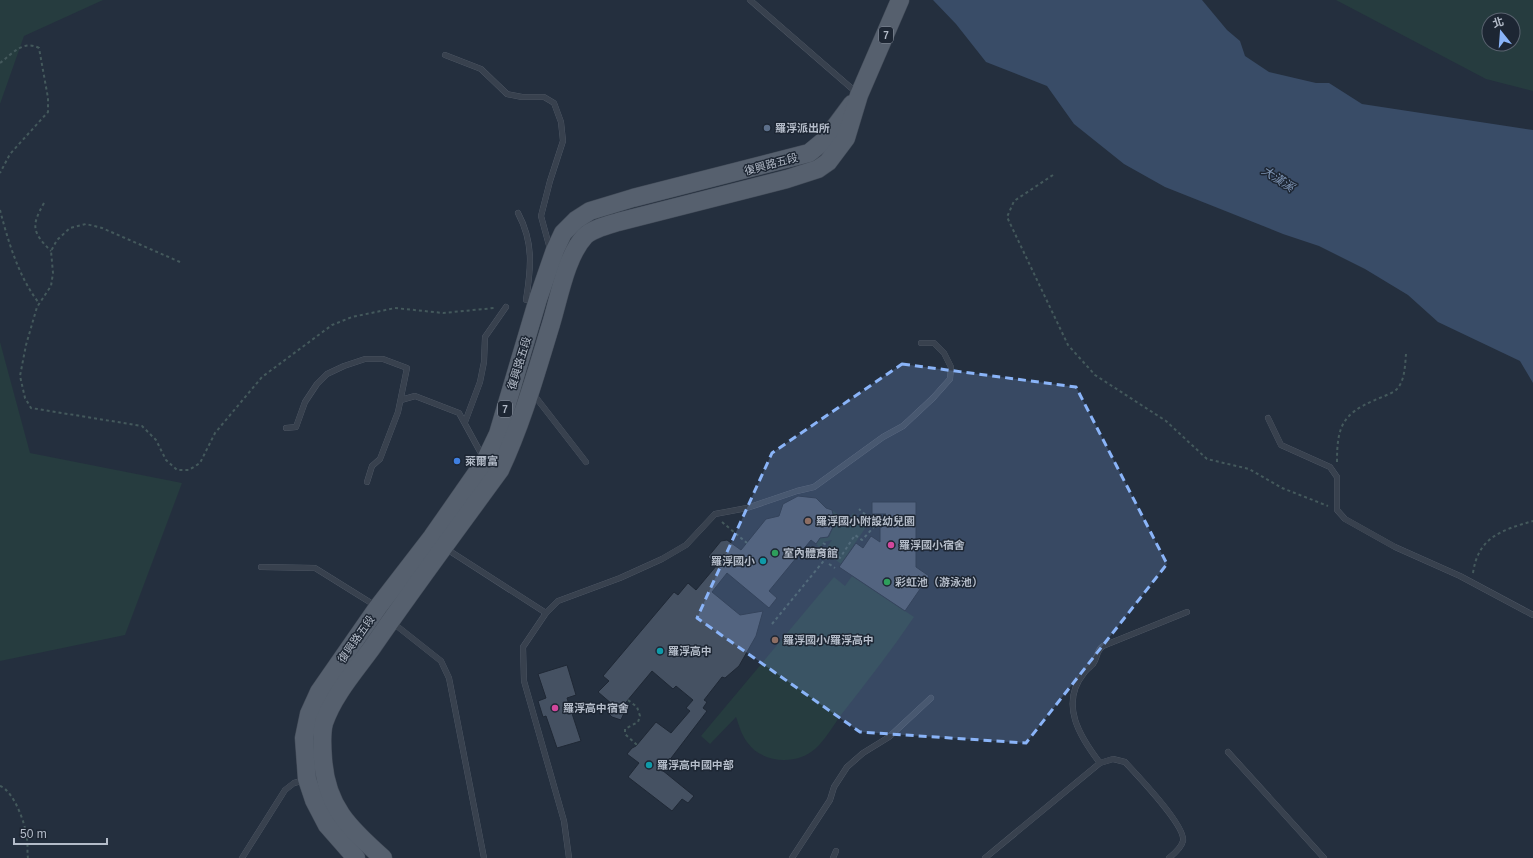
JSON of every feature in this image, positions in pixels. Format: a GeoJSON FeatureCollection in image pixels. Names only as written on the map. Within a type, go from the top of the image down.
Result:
{"type":"FeatureCollection","features":[{"type":"Feature","properties":{"kind":"main road","name":"復興路五段"},"geometry":{"type":"LineString","coordinates":[[383,858],[359,848],[327,825],[314,800],[308,779],[304,738],[309,714],[319,692],[384,614],[493,465],[513,443],[531,391],[571,259],[585,236],[598,229],[618,222],[818,169],[828,162],[846,138],[859,95],[900,0]]}},
{"type":"Feature","properties":{"kind":"main road","name":"復興路五段"},"geometry":{"type":"LineString","coordinates":[[493,465],[498,434],[552,259],[563,233],[576,220],[590,211],[633,198],[809,154],[826,139],[859,95]]}},
{"type":"Feature","properties":{"kind":"main road"},"geometry":{"type":"LineString","coordinates":[[745,171],[746,189]]}},
{"type":"Feature","properties":{"kind":"main road"},"geometry":{"type":"LineString","coordinates":[[590,211],[598,229]]}},
{"type":"Feature","properties":{"kind":"main road","name":"復興路五段"},"geometry":{"type":"LineString","coordinates":[[359,848],[329,795],[324,778],[322,742],[324,723],[334,701],[384,614]]}},
{"type":"Feature","properties":{"kind":"lane"},"geometry":{"type":"LineString","coordinates":[[750,0],[859,95]]}},
{"type":"Feature","properties":{"kind":"lane"},"geometry":{"type":"LineString","coordinates":[[445,55],[481,69],[507,94],[522,97],[544,97],[554,103],[561,122],[563,141],[550,181],[541,216],[552,259]]}},
{"type":"Feature","properties":{"kind":"lane"},"geometry":{"type":"LineString","coordinates":[[518,213],[526,227],[531,250],[526,300]]}},
{"type":"Feature","properties":{"kind":"lane"},"geometry":{"type":"LineString","coordinates":[[465,422],[480,382],[484,362],[485,337],[506,307]]}},
{"type":"Feature","properties":{"kind":"lane"},"geometry":{"type":"LineString","coordinates":[[569,858],[564,821],[524,681],[523,647],[546,613],[558,600],[620,578],[682,547],[713,516],[723,512],[747,508],[797,490],[814,487],[883,437],[903,426],[933,398],[950,379],[951,367],[944,353],[934,343],[921,343]]}},
{"type":"Feature","properties":{"kind":"lane"},"geometry":{"type":"LineString","coordinates":[[286,428],[296,427],[305,402],[317,384],[327,374],[365,359],[383,359],[407,368],[401,400],[380,458],[372,466],[367,482]]}},
{"type":"Feature","properties":{"kind":"lane"},"geometry":{"type":"LineString","coordinates":[[531,391],[586,462]]}},
{"type":"Feature","properties":{"kind":"lane"},"geometry":{"type":"LineString","coordinates":[[401,400],[415,396],[459,413],[493,465]]}},
{"type":"Feature","properties":{"kind":"lane"},"geometry":{"type":"LineString","coordinates":[[1268,418],[1281,445],[1330,467],[1338,477],[1337,510],[1345,519],[1395,547],[1472,582],[1533,615]]}},
{"type":"Feature","properties":{"kind":"lane"},"geometry":{"type":"LineString","coordinates":[[438,542],[546,613]]}},
{"type":"Feature","properties":{"kind":"lane"},"geometry":{"type":"LineString","coordinates":[[261,567],[315,568],[384,614],[441,661],[449,678],[484,858]]}},
{"type":"Feature","properties":{"kind":"lane"},"geometry":{"type":"LineString","coordinates":[[1100,763],[1084,742],[1074,720],[1073,701],[1076,686],[1080,679],[1094,663],[1098,650],[1103,646],[1187,612]]}},
{"type":"Feature","properties":{"kind":"lane"},"geometry":{"type":"LineString","coordinates":[[792,858],[830,800],[834,787],[847,767],[889,737],[931,698]]}},
{"type":"Feature","properties":{"kind":"lane"},"geometry":{"type":"LineString","coordinates":[[1228,752],[1324,858]]}},
{"type":"Feature","properties":{"kind":"lane"},"geometry":{"type":"LineString","coordinates":[[985,858],[1100,763],[1113,759],[1125,762],[1173,817],[1181,830],[1183,841],[1178,850],[1169,858]]}},
{"type":"Feature","properties":{"kind":"lane"},"geometry":{"type":"LineString","coordinates":[[242,858],[285,790],[294,783],[308,779]]}},
{"type":"Feature","properties":{"kind":"lane"},"geometry":{"type":"LineString","coordinates":[[359,848],[361,858]]}},
{"type":"Feature","properties":{"kind":"lane"},"geometry":{"type":"LineString","coordinates":[[833,858],[836,851]]}},
{"type":"Feature","properties":{"kind":"path"},"geometry":{"type":"LineString","coordinates":[[0,63],[23,46],[31,44],[39,48],[48,98],[48,112],[10,154],[0,173]]}},
{"type":"Feature","properties":{"kind":"path"},"geometry":{"type":"LineString","coordinates":[[1053,175],[1014,201],[1007,217],[1068,345],[1095,375],[1166,421],[1207,459],[1249,469],[1282,488],[1337,510]]}},
{"type":"Feature","properties":{"kind":"path"},"geometry":{"type":"LineString","coordinates":[[44,203],[35,219],[34,228],[41,241],[51,251]]}},
{"type":"Feature","properties":{"kind":"path"},"geometry":{"type":"LineString","coordinates":[[0,210],[18,264],[31,293],[39,303]]}},
{"type":"Feature","properties":{"kind":"path"},"geometry":{"type":"LineString","coordinates":[[180,262],[102,228],[86,224],[70,228],[57,240],[51,251],[53,273],[51,286],[39,303],[26,345],[20,376],[25,398],[31,408],[142,426],[156,440],[166,460],[177,470],[189,470],[200,463],[215,433],[262,377],[332,325],[352,317],[395,308],[443,312],[506,307]]}},
{"type":"Feature","properties":{"kind":"path"},"geometry":{"type":"LineString","coordinates":[[1338,477],[1337,450],[1342,422],[1358,407],[1396,389],[1403,376],[1406,354]]}},
{"type":"Feature","properties":{"kind":"path"},"geometry":{"type":"LineString","coordinates":[[772,624],[831,552],[840,558],[855,535],[862,540],[873,528],[874,522],[859,509]]}},
{"type":"Feature","properties":{"kind":"path"},"geometry":{"type":"LineString","coordinates":[[713,516],[748,543]]}},
{"type":"Feature","properties":{"kind":"path"},"geometry":{"type":"LineString","coordinates":[[1472,582],[1475,562],[1482,546],[1497,534],[1533,521]]}},
{"type":"Feature","properties":{"kind":"path"},"geometry":{"type":"LineString","coordinates":[[823,543],[828,546]]}},
{"type":"Feature","properties":{"kind":"path"},"geometry":{"type":"LineString","coordinates":[[829,564],[835,568]]}},
{"type":"Feature","properties":{"kind":"path"},"geometry":{"type":"LineString","coordinates":[[628,700],[637,707],[640,716],[638,722],[625,729],[624,734],[637,745]]}},
{"type":"Feature","properties":{"kind":"path"},"geometry":{"type":"LineString","coordinates":[[0,786],[5,788],[12,796],[24,822],[28,858]]}},
{"type":"Feature","properties":{"kind":"highlighted area"},"geometry":{"type":"Polygon","coordinates":[[[902,364],[1076,387],[1167,564],[1026,743],[860,732],[697,618],[772,453],[902,364]]]}},
{"type":"Feature","properties":{"kind":"green space"},"geometry":{"type":"Polygon","coordinates":[[[0,0],[103,0],[24,36],[0,104],[0,0]]]}},
{"type":"Feature","properties":{"kind":"green space"},"geometry":{"type":"Polygon","coordinates":[[[1336,0],[1533,0],[1533,91],[1486,79],[1336,0]]]}},
{"type":"Feature","properties":{"kind":"green space"},"geometry":{"type":"Polygon","coordinates":[[[0,342],[30,453],[182,483],[125,635],[0,661],[0,342]]]}},
{"type":"Feature","properties":{"kind":"green space"},"geometry":{"type":"Polygon","coordinates":[[[832,510],[847,521],[853,513],[868,524],[841,564],[824,551],[832,540],[824,542],[820,548],[816,544],[820,538],[829,537],[835,523],[830,519],[833,515],[832,510]]]}},
{"type":"Feature","properties":{"kind":"green space"},"geometry":{"type":"Polygon","coordinates":[[[852,576],[914,617],[819,745],[807,754],[798,758],[779,760],[770,758],[753,749],[747,742],[736,717],[710,744],[701,736],[834,577],[845,586],[852,576]]]}},
{"type":"Feature","properties":{"kind":"water","name":"大漢溪"},"geometry":{"type":"Polygon","coordinates":[[[933,0],[1202,0],[1227,30],[1240,41],[1245,56],[1269,72],[1316,83],[1329,83],[1362,104],[1533,130],[1533,383],[1520,361],[1438,322],[1408,295],[1365,269],[1319,246],[1283,234],[1165,187],[1124,164],[1074,124],[1047,86],[986,62],[956,24],[933,0]]]}},
{"type":"Feature","properties":{"kind":"building"},"geometry":{"type":"Polygon","coordinates":[[[798,496],[816,498],[826,508],[832,510],[835,523],[828,537],[820,538],[816,544],[811,540],[769,591],[777,598],[769,608],[727,573],[712,592],[740,615],[763,611],[756,636],[739,666],[725,678],[722,677],[704,700],[707,702],[703,708],[707,711],[662,770],[694,796],[688,803],[682,799],[672,811],[628,777],[639,763],[627,754],[636,746],[656,722],[671,733],[690,711],[686,708],[693,700],[676,686],[673,689],[652,671],[622,707],[624,713],[621,720],[612,717],[606,711],[612,704],[598,692],[609,681],[603,676],[674,592],[678,595],[688,583],[696,590],[717,565],[708,557],[721,541],[727,540],[741,550],[766,519],[779,516],[783,504],[798,496]]]}},
{"type":"Feature","properties":{"kind":"building"},"geometry":{"type":"Polygon","coordinates":[[[872,502],[916,502],[916,567],[929,576],[905,611],[839,567],[856,543],[863,548],[871,536],[880,542],[880,522],[886,514],[872,514],[872,502]]]}},
{"type":"Feature","properties":{"kind":"building","name":"羅浮高中宿舍"},"geometry":{"type":"Polygon","coordinates":[[[567,665],[576,695],[567,698],[581,741],[557,748],[546,716],[543,717],[538,701],[546,698],[538,674],[567,665]]]}},
{"type":"Feature","properties":{"kind":"place","name":"羅浮派出所"},"geometry":{"type":"Point","coordinates":[767,128]}},
{"type":"Feature","properties":{"kind":"place","name":"萊爾富"},"geometry":{"type":"Point","coordinates":[457,461]}},
{"type":"Feature","properties":{"kind":"place","name":"羅浮國小附設幼兒園"},"geometry":{"type":"Point","coordinates":[808,521]}},
{"type":"Feature","properties":{"kind":"place","name":"羅浮國小宿舍"},"geometry":{"type":"Point","coordinates":[891,545]}},
{"type":"Feature","properties":{"kind":"place","name":"室內體育館"},"geometry":{"type":"Point","coordinates":[775,553]}},
{"type":"Feature","properties":{"kind":"place","name":"羅浮國小"},"geometry":{"type":"Point","coordinates":[763,561]}},
{"type":"Feature","properties":{"kind":"place","name":"彩虹池（游泳池）"},"geometry":{"type":"Point","coordinates":[887,582]}},
{"type":"Feature","properties":{"kind":"place","name":"羅浮國小/羅浮高中"},"geometry":{"type":"Point","coordinates":[775,640]}},
{"type":"Feature","properties":{"kind":"place","name":"羅浮高中"},"geometry":{"type":"Point","coordinates":[660,651]}},
{"type":"Feature","properties":{"kind":"place","name":"羅浮高中宿舍"},"geometry":{"type":"Point","coordinates":[555,708]}},
{"type":"Feature","properties":{"kind":"place","name":"羅浮高中國中部"},"geometry":{"type":"Point","coordinates":[649,765]}}]}
